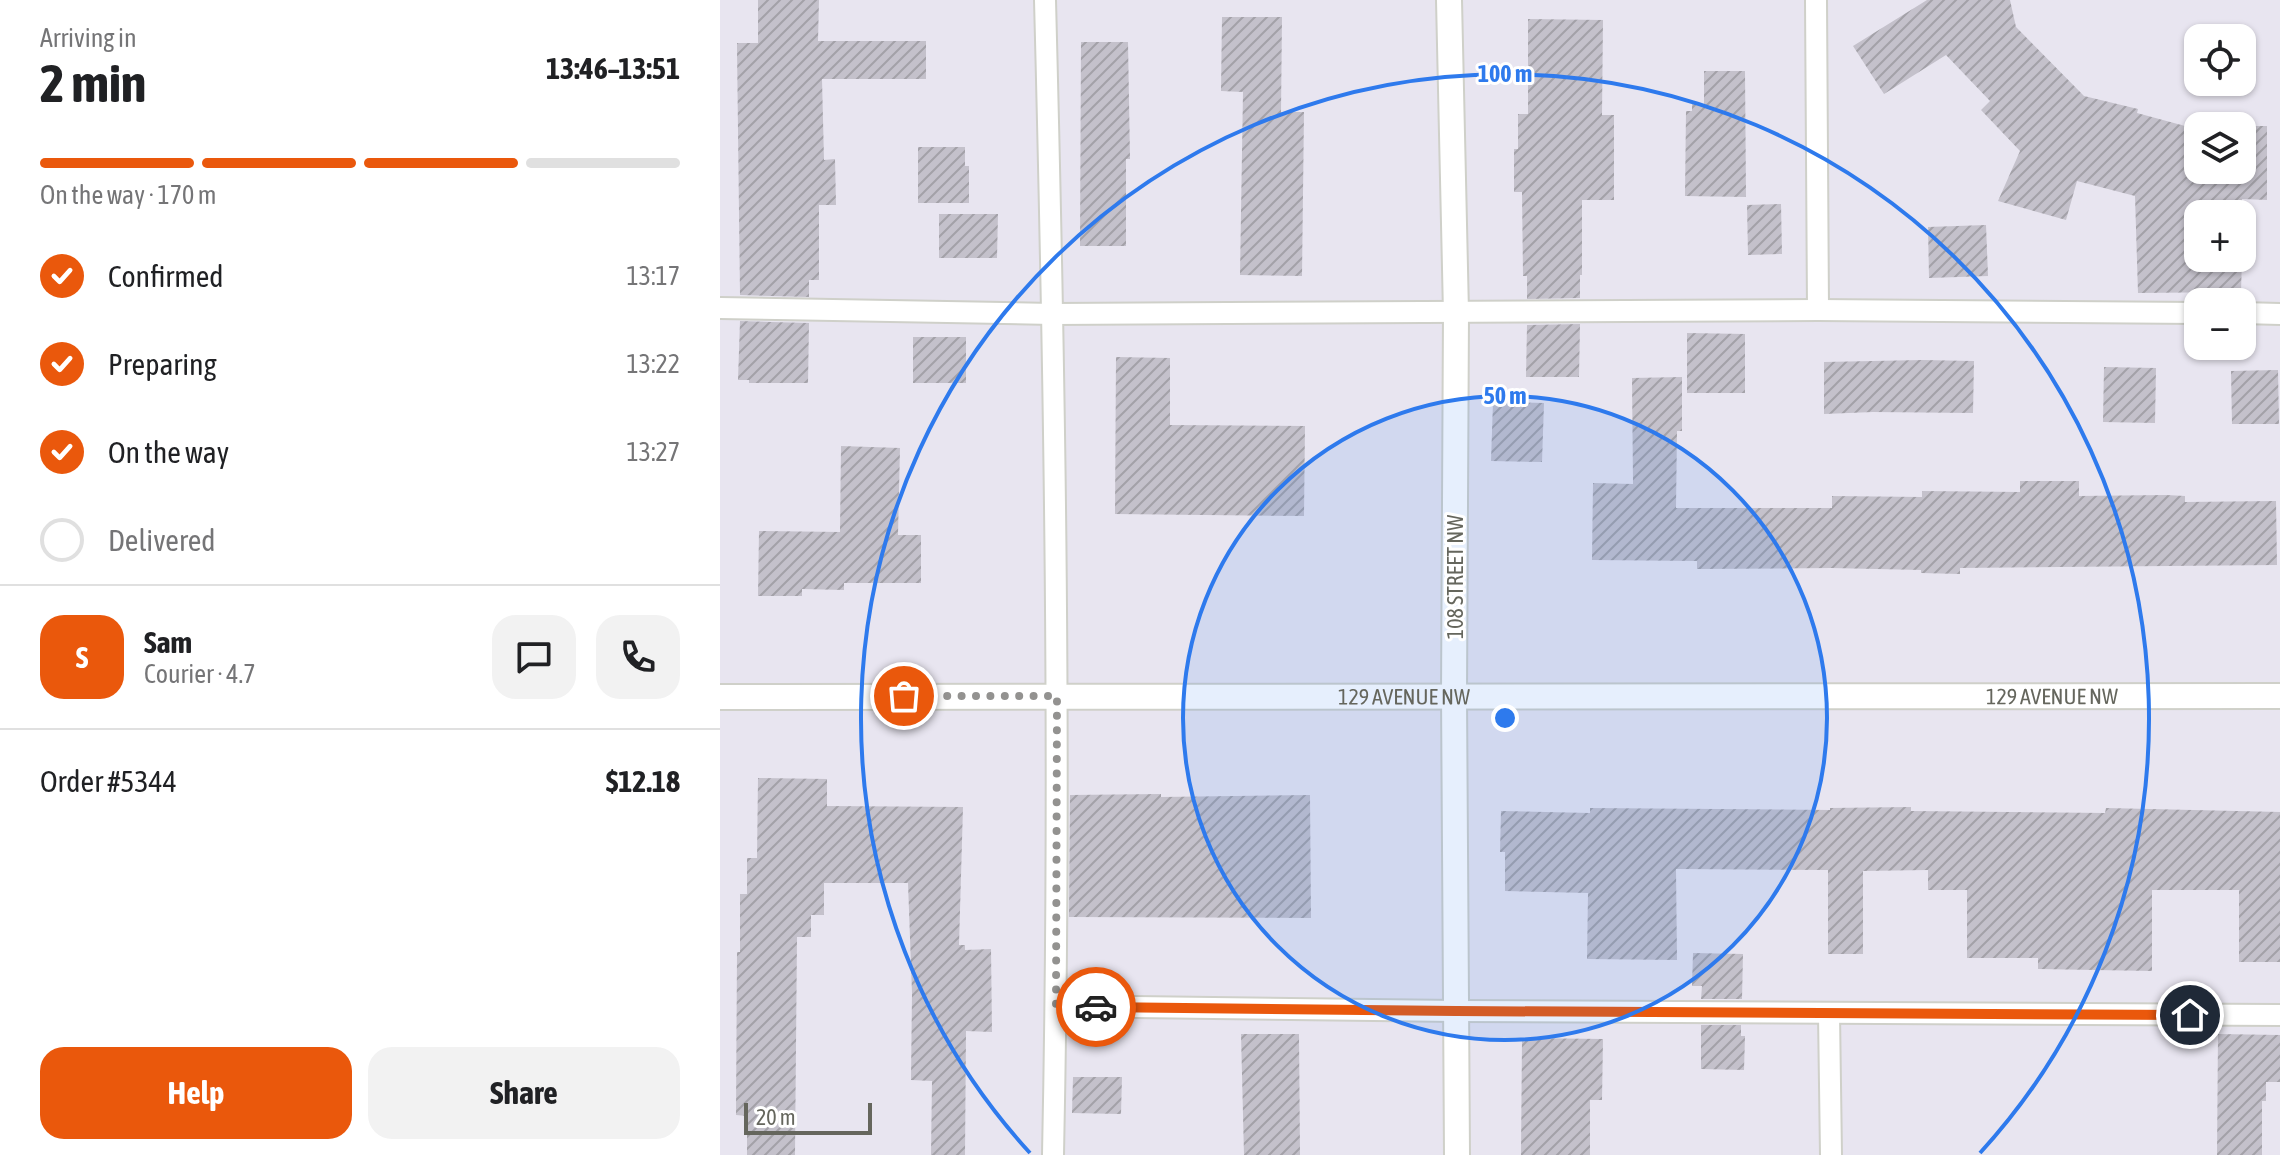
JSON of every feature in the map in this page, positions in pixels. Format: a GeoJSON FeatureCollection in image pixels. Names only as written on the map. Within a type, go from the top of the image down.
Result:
{"type":"FeatureCollection","features":[{"type":"Feature","properties":{"kind":"street","name":"108 STREET NW"},"geometry":{"type":"LineString","coordinates":[[1449,0],[1456,313],[1454,695],[1457,1155]]}},
{"type":"Feature","properties":{"kind":"street","name":"129 AVENUE NW"},"geometry":{"type":"LineString","coordinates":[[720,697],[2280,696]]}},
{"type":"Feature","properties":{"kind":"lane"},"geometry":{"type":"LineString","coordinates":[[1045,0],[1053,314],[1057,696],[1053,1155]]}},
{"type":"Feature","properties":{"kind":"lane"},"geometry":{"type":"LineString","coordinates":[[1816,0],[1818,310]]}},
{"type":"Feature","properties":{"kind":"lane"},"geometry":{"type":"LineString","coordinates":[[720,308],[1053,314],[1818,310],[2184,313]]}},
{"type":"Feature","properties":{"kind":"lane"},"geometry":{"type":"LineString","coordinates":[[2256,313],[2280,314]]}},
{"type":"Feature","properties":{"kind":"lane"},"geometry":{"type":"LineString","coordinates":[[1056,1006],[2280,1015]]}},
{"type":"Feature","properties":{"kind":"lane"},"geometry":{"type":"LineString","coordinates":[[1829,1014],[1831,1155]]}},
{"type":"Feature","properties":{"kind":"building"},"geometry":{"type":"Polygon","coordinates":[[[758,0],[819,0],[818,41],[926,41],[926,79],[822,79],[824,160],[835,159],[836,205],[819,205],[819,280],[809,280],[809,297],[740,295],[737,43],[758,43],[758,0]]]}},
{"type":"Feature","properties":{"kind":"building"},"geometry":{"type":"Polygon","coordinates":[[[1927,0],[2010,0],[2016,27],[2084,96],[2138,109],[2137,113],[2184,126],[2184,184],[2256,184],[2256,126],[2267,126],[2267,200],[2184,200],[2184,272],[2242,272],[2241,288],[2184,288],[2184,293],[2138,293],[2135,196],[2077,181],[2066,220],[1998,201],[2020,151],[1981,110],[1990,101],[1946,55],[1884,94],[1853,46],[1927,0]]]}},
{"type":"Feature","properties":{"kind":"building"},"geometry":{"type":"Polygon","coordinates":[[[1222,17],[1282,17],[1281,112],[1304,112],[1302,276],[1240,275],[1243,92],[1221,91],[1222,17]]]}},
{"type":"Feature","properties":{"kind":"building"},"geometry":{"type":"Polygon","coordinates":[[[1528,19],[1603,20],[1602,115],[1614,115],[1614,200],[1582,200],[1580,298],[1527,299],[1527,276],[1523,276],[1522,192],[1514,192],[1514,149],[1518,149],[1518,114],[1528,114],[1528,19]]]}},
{"type":"Feature","properties":{"kind":"building"},"geometry":{"type":"Polygon","coordinates":[[[1081,42],[1128,42],[1130,159],[1126,159],[1126,246],[1080,246],[1081,42]]]}},
{"type":"Feature","properties":{"kind":"building"},"geometry":{"type":"Polygon","coordinates":[[[1704,71],[1745,71],[1746,197],[1685,196],[1686,111],[1692,111],[1692,104],[1704,104],[1704,71]]]}},
{"type":"Feature","properties":{"kind":"building"},"geometry":{"type":"Polygon","coordinates":[[[918,147],[965,147],[965,166],[969,166],[969,203],[918,203],[918,147]]]}},
{"type":"Feature","properties":{"kind":"building"},"geometry":{"type":"Polygon","coordinates":[[[1781,204],[1782,254],[1748,255],[1747,205],[1781,204]]]}},
{"type":"Feature","properties":{"kind":"building"},"geometry":{"type":"Polygon","coordinates":[[[939,214],[998,214],[997,258],[939,258],[939,214]]]}},
{"type":"Feature","properties":{"kind":"building"},"geometry":{"type":"Polygon","coordinates":[[[1986,225],[1988,276],[1929,278],[1928,227],[1986,225]]]}},
{"type":"Feature","properties":{"kind":"building"},"geometry":{"type":"Polygon","coordinates":[[[740,321],[809,323],[808,383],[749,383],[749,380],[738,380],[740,321]]]}},
{"type":"Feature","properties":{"kind":"building"},"geometry":{"type":"Polygon","coordinates":[[[1580,324],[1579,377],[1526,377],[1527,325],[1580,324]]]}},
{"type":"Feature","properties":{"kind":"building"},"geometry":{"type":"Polygon","coordinates":[[[1687,333],[1745,334],[1745,393],[1687,393],[1687,333]]]}},
{"type":"Feature","properties":{"kind":"building"},"geometry":{"type":"Polygon","coordinates":[[[913,337],[966,337],[966,383],[913,383],[913,337]]]}},
{"type":"Feature","properties":{"kind":"building"},"geometry":{"type":"Polygon","coordinates":[[[1116,357],[1170,358],[1170,425],[1305,426],[1304,516],[1115,514],[1116,357]]]}},
{"type":"Feature","properties":{"kind":"building"},"geometry":{"type":"Polygon","coordinates":[[[1974,361],[1973,413],[1824,414],[1824,362],[1974,361]]]}},
{"type":"Feature","properties":{"kind":"building"},"geometry":{"type":"Polygon","coordinates":[[[2104,367],[2156,368],[2155,423],[2103,422],[2104,367]]]}},
{"type":"Feature","properties":{"kind":"building"},"geometry":{"type":"Polygon","coordinates":[[[2278,370],[2279,424],[2232,424],[2231,371],[2278,370]]]}},
{"type":"Feature","properties":{"kind":"building"},"geometry":{"type":"Polygon","coordinates":[[[1682,377],[1682,431],[1677,431],[1676,508],[1832,508],[1832,496],[1922,497],[1922,491],[2020,492],[2020,481],[2079,481],[2079,496],[2185,496],[2185,502],[2276,501],[2277,565],[1960,568],[1960,574],[1831,568],[1697,569],[1697,561],[1592,560],[1593,483],[1633,484],[1632,378],[1682,377]]]}},
{"type":"Feature","properties":{"kind":"building"},"geometry":{"type":"Polygon","coordinates":[[[1493,402],[1544,403],[1542,462],[1491,461],[1493,402]]]}},
{"type":"Feature","properties":{"kind":"building"},"geometry":{"type":"Polygon","coordinates":[[[841,446],[900,448],[898,535],[921,535],[921,583],[844,583],[844,590],[802,589],[802,596],[758,596],[759,531],[840,532],[841,446]]]}},
{"type":"Feature","properties":{"kind":"building"},"geometry":{"type":"Polygon","coordinates":[[[758,778],[827,779],[827,806],[963,807],[959,945],[965,945],[965,950],[991,949],[992,1032],[966,1031],[965,1155],[931,1155],[932,1081],[911,1080],[908,883],[824,883],[824,915],[811,915],[811,937],[797,937],[795,1155],[747,1155],[747,1116],[736,1115],[737,952],[740,952],[740,894],[747,894],[747,858],[757,858],[758,778]]]}},
{"type":"Feature","properties":{"kind":"building"},"geometry":{"type":"Polygon","coordinates":[[[1161,794],[1161,797],[1310,795],[1311,918],[1069,917],[1070,795],[1161,794]]]}},
{"type":"Feature","properties":{"kind":"building"},"geometry":{"type":"Polygon","coordinates":[[[1911,807],[1911,811],[2105,813],[2106,808],[2280,812],[2280,962],[2239,962],[2239,890],[2152,890],[2152,971],[2038,969],[2038,958],[1967,958],[1967,890],[1928,890],[1928,870],[1863,871],[1863,954],[1828,954],[1828,870],[1676,869],[1677,960],[1587,959],[1588,893],[1505,891],[1505,852],[1500,852],[1501,811],[1590,813],[1590,808],[1830,810],[1911,807]]]}},
{"type":"Feature","properties":{"kind":"building"},"geometry":{"type":"Polygon","coordinates":[[[1693,953],[1743,954],[1742,999],[1701,999],[1702,986],[1692,986],[1693,953]]]}},
{"type":"Feature","properties":{"kind":"building"},"geometry":{"type":"Polygon","coordinates":[[[1701,1025],[1741,1025],[1741,1036],[1745,1036],[1744,1070],[1701,1069],[1701,1025]]]}},
{"type":"Feature","properties":{"kind":"building"},"geometry":{"type":"Polygon","coordinates":[[[1241,1034],[1299,1034],[1300,1155],[1244,1155],[1241,1034]]]}},
{"type":"Feature","properties":{"kind":"building"},"geometry":{"type":"Polygon","coordinates":[[[2218,1034],[2280,1035],[2280,1082],[2266,1082],[2266,1101],[2262,1101],[2262,1155],[2217,1155],[2218,1034]]]}},
{"type":"Feature","properties":{"kind":"building"},"geometry":{"type":"Polygon","coordinates":[[[1522,1038],[1603,1039],[1602,1100],[1590,1100],[1590,1155],[1521,1155],[1522,1038]]]}},
{"type":"Feature","properties":{"kind":"building"},"geometry":{"type":"Polygon","coordinates":[[[1073,1077],[1122,1077],[1121,1114],[1072,1113],[1073,1077]]]}},
{"type":"Feature","properties":{"kind":"way so far"},"geometry":{"type":"LineString","coordinates":[[904,696],[1057,696],[1056,1006],[1096,1007]]}},
{"type":"Feature","properties":{"kind":"route"},"geometry":{"type":"LineString","coordinates":[[1096,1007],[2190,1015]]}}]}
